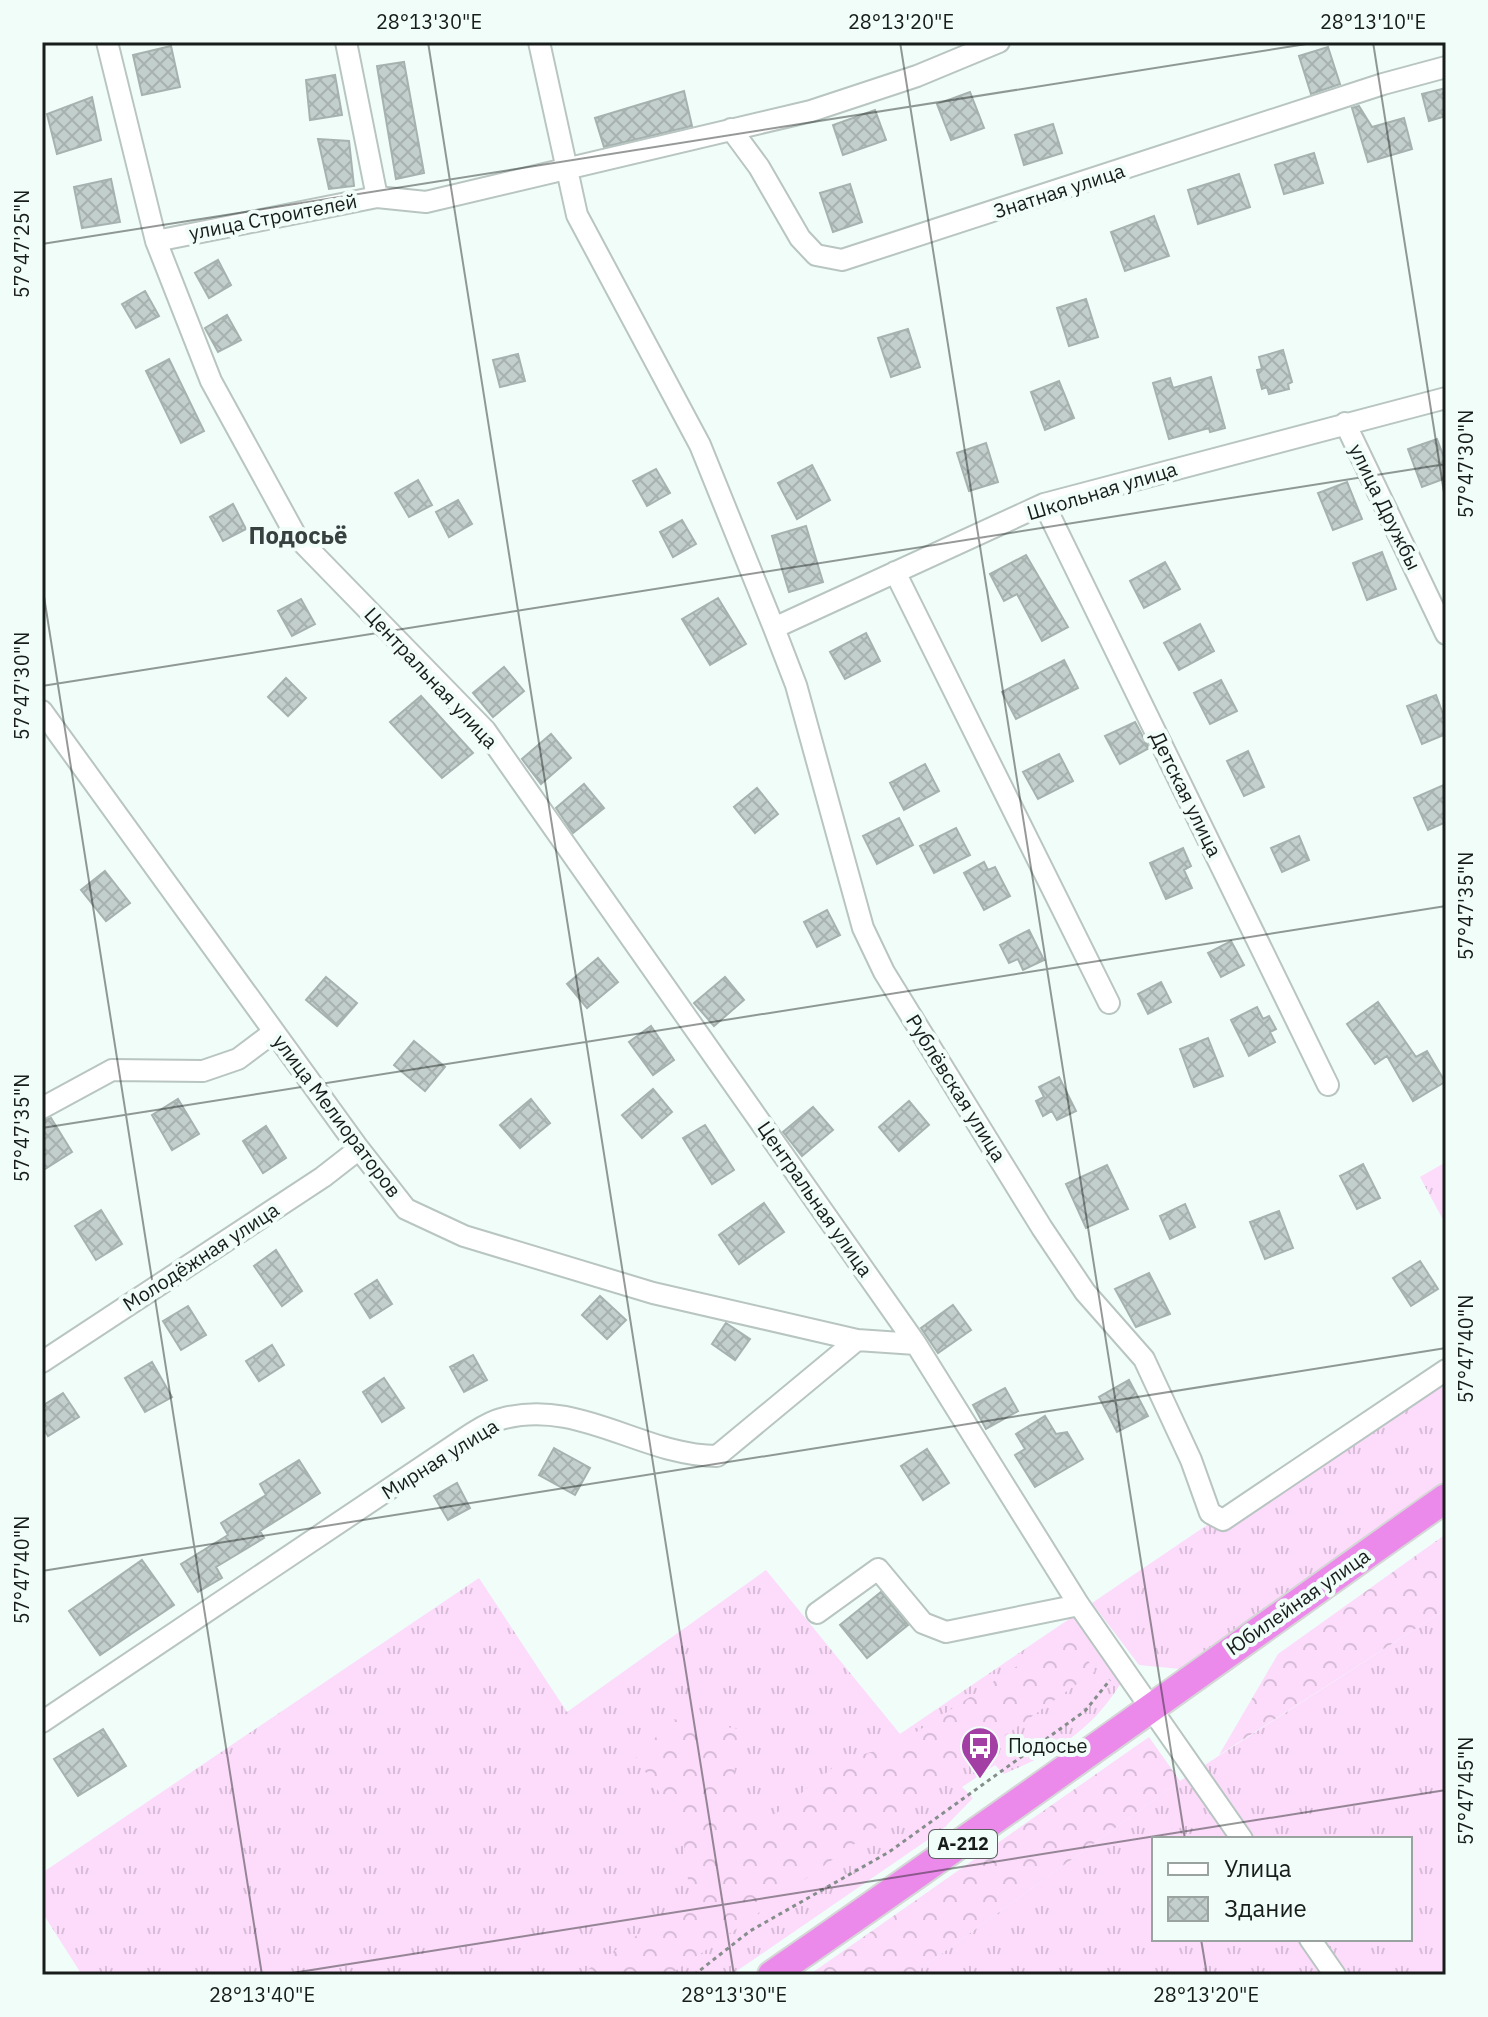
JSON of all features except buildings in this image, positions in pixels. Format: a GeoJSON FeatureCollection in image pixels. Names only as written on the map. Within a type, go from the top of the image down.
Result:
{"type":"FeatureCollection","features":[{"type":"Feature","properties":{"kind":"highway","name":"Юбилейная улица"},"geometry":{"type":"LineString","coordinates":[[1151,1706],[1446,1498]]}},
{"type":"Feature","properties":{"kind":"highway","name":"А-212"},"geometry":{"type":"LineString","coordinates":[[772,1975],[1016,1808],[1151,1706]]}},
{"type":"Feature","properties":{"kind":"street","name":"Центральная улица"},"geometry":{"type":"LineString","coordinates":[[107,42],[156,241],[211,381],[296,536],[485,730],[916,1344],[1079,1605],[1241,1837]]}},
{"type":"Feature","properties":{"kind":"street","name":"улица Строителей"},"geometry":{"type":"LineString","coordinates":[[156,241],[377,197],[346,42]]}},
{"type":"Feature","properties":{"kind":"street","name":"Рублёвская улица"},"geometry":{"type":"LineString","coordinates":[[539,42],[577,215],[700,445],[774,628],[796,685],[863,928],[884,972],[1042,1228],[1085,1292],[1144,1359],[1191,1460],[1210,1513],[1223,1520],[1446,1370]]}},
{"type":"Feature","properties":{"kind":"street"},"geometry":{"type":"LineString","coordinates":[[377,197],[426,202],[731,129],[842,101],[917,76],[999,42]]}},
{"type":"Feature","properties":{"kind":"street","name":"Знатная улица"},"geometry":{"type":"LineString","coordinates":[[731,129],[759,167],[800,238],[816,255],[842,260],[1383,84],[1446,67]]}},
{"type":"Feature","properties":{"kind":"street","name":"Школьная улица"},"geometry":{"type":"LineString","coordinates":[[774,628],[1044,504],[1446,398]]}},
{"type":"Feature","properties":{"kind":"street","name":"улица Дружбы"},"geometry":{"type":"LineString","coordinates":[[1345,423],[1446,634]]}},
{"type":"Feature","properties":{"kind":"street","name":"Детская улица"},"geometry":{"type":"LineString","coordinates":[[1044,504],[1328,1085]]}},
{"type":"Feature","properties":{"kind":"street"},"geometry":{"type":"LineString","coordinates":[[895,572],[1109,1003]]}},
{"type":"Feature","properties":{"kind":"street","name":"улица Мелиораторов"},"geometry":{"type":"LineString","coordinates":[[42,711],[359,1149],[406,1209],[464,1236],[653,1293],[857,1340],[916,1344]]}},
{"type":"Feature","properties":{"kind":"street"},"geometry":{"type":"LineString","coordinates":[[42,1108],[112,1070],[203,1071],[238,1059],[274,1032]]}},
{"type":"Feature","properties":{"kind":"street","name":"Молодёжная улица"},"geometry":{"type":"LineString","coordinates":[[42,1362],[323,1177],[359,1149]]}},
{"type":"Feature","properties":{"kind":"street","name":"Мирная улица"},"geometry":{"type":"LineString","coordinates":[[42,1722],[468,1436],[499,1419],[532,1414],[588,1420],[690,1456],[717,1456],[857,1340]]}},
{"type":"Feature","properties":{"kind":"street"},"geometry":{"type":"LineString","coordinates":[[817,1613],[878,1569],[923,1623],[946,1632],[1079,1605]]}},
{"type":"Feature","properties":{"kind":"street"},"geometry":{"type":"LineString","coordinates":[[1311,1941],[1335,1975]]}},
{"type":"Feature","properties":{"kind":"path"},"geometry":{"type":"LineString","coordinates":[[694,1975],[750,1931],[889,1852],[1025,1755],[1085,1711],[1122,1666]]}},
{"type":"Feature","properties":{"kind":"green space"},"geometry":{"type":"Polygon","coordinates":[[[1446,1162],[1446,1225],[1420,1177],[1446,1162]]]}},
{"type":"Feature","properties":{"kind":"green space"},"geometry":{"type":"Polygon","coordinates":[[[1446,1363],[1446,1487],[1180,1669],[1139,1665],[1092,1603],[1446,1363]]]}},
{"type":"Feature","properties":{"kind":"green space"},"geometry":{"type":"Polygon","coordinates":[[[1446,1534],[1446,1609],[1219,1755],[1278,1654],[1446,1534]]]}},
{"type":"Feature","properties":{"kind":"green space"},"geometry":{"type":"Polygon","coordinates":[[[766,1570],[900,1734],[1075,1615],[1124,1678],[1100,1711],[1073,1736],[1004,1774],[995,1765],[962,1787],[973,1798],[942,1830],[731,1975],[82,1975],[42,1912],[42,1873],[479,1578],[567,1712],[766,1570]]]}},
{"type":"Feature","properties":{"kind":"green space"},"geometry":{"type":"Polygon","coordinates":[[[1446,1609],[1446,1975],[912,1975],[1180,1781],[1446,1609]]]}},
{"type":"Feature","properties":{"kind":"green space"},"geometry":{"type":"Polygon","coordinates":[[[1069,1632],[1095,1671],[718,1942],[669,1975],[580,1975],[690,1898],[682,1826],[636,1758],[673,1719],[739,1729],[731,1803],[768,1820],[841,1761],[898,1744],[1069,1632]]]}},
{"type":"Feature","properties":{"kind":"green space"},"geometry":{"type":"Polygon","coordinates":[[[1149,1737],[1180,1781],[912,1975],[809,1975],[1149,1737]]]}},
{"type":"Feature","properties":{"kind":"place","name":"Подосье"},"geometry":{"type":"Point","coordinates":[980,1780]}},
{"type":"Feature","properties":{"kind":"district","name":"Подосьё"},"geometry":{"type":"Point","coordinates":[298,536]}}]}
